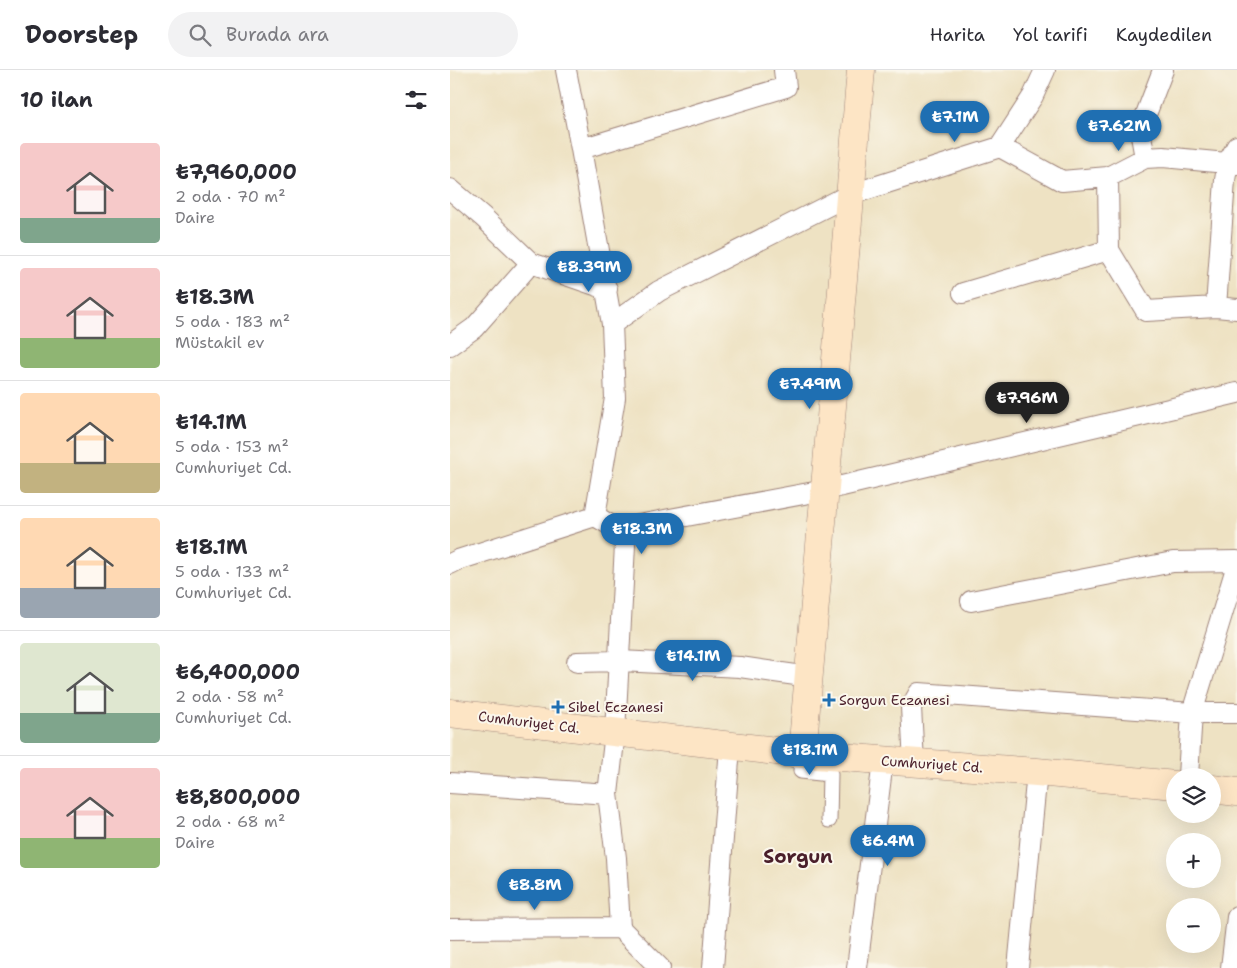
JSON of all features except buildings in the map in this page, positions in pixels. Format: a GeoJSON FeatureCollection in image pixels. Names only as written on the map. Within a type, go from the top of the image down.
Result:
{"type":"FeatureCollection","features":[{"type":"Feature","properties":{"kind":"main road"},"geometry":{"type":"LineString","coordinates":[[802,754],[861,70]]}},
{"type":"Feature","properties":{"kind":"main road","name":"Cumhuriyet Cd."},"geometry":{"type":"LineString","coordinates":[[450,712],[730,747],[1166,784]]}},
{"type":"Feature","properties":{"kind":"main road"},"geometry":{"type":"LineString","coordinates":[[1221,790],[1237,792]]}},
{"type":"Feature","properties":{"kind":"street"},"geometry":{"type":"LineString","coordinates":[[566,70],[612,324],[615,398],[595,516]]}},
{"type":"Feature","properties":{"kind":"street"},"geometry":{"type":"LineString","coordinates":[[581,149],[786,87],[784,70]]}},
{"type":"Feature","properties":{"kind":"street"},"geometry":{"type":"LineString","coordinates":[[612,324],[660,290],[849,196],[1000,147],[1032,96],[1045,70]]}},
{"type":"Feature","properties":{"kind":"street"},"geometry":{"type":"LineString","coordinates":[[1145,158],[1140,130],[1163,70]]}},
{"type":"Feature","properties":{"kind":"street"},"geometry":{"type":"LineString","coordinates":[[1000,147],[1062,181],[1108,177],[1145,158],[1234,157],[1225,180],[1216,307]]}},
{"type":"Feature","properties":{"kind":"street"},"geometry":{"type":"LineString","coordinates":[[1108,177],[1110,250],[1146,311],[1216,307],[1237,309]]}},
{"type":"Feature","properties":{"kind":"street"},"geometry":{"type":"LineString","coordinates":[[450,189],[483,217],[531,264],[607,289]]}},
{"type":"Feature","properties":{"kind":"street"},"geometry":{"type":"LineString","coordinates":[[963,294],[1110,250]]}},
{"type":"Feature","properties":{"kind":"street"},"geometry":{"type":"LineString","coordinates":[[450,345],[474,328],[531,264]]}},
{"type":"Feature","properties":{"kind":"street"},"geometry":{"type":"LineString","coordinates":[[617,529],[825,490],[1237,393]]}},
{"type":"Feature","properties":{"kind":"street"},"geometry":{"type":"LineString","coordinates":[[450,564],[595,516],[617,529],[625,545],[620,661],[608,794],[616,858],[620,928],[660,968]]}},
{"type":"Feature","properties":{"kind":"street"},"geometry":{"type":"LineString","coordinates":[[971,601],[1172,562],[1237,561]]}},
{"type":"Feature","properties":{"kind":"street"},"geometry":{"type":"LineString","coordinates":[[1189,768],[1192,713],[1237,565]]}},
{"type":"Feature","properties":{"kind":"street"},"geometry":{"type":"LineString","coordinates":[[577,662],[620,661],[740,667],[810,677]]}},
{"type":"Feature","properties":{"kind":"street"},"geometry":{"type":"LineString","coordinates":[[914,763],[911,707],[919,693],[1192,713],[1237,713]]}},
{"type":"Feature","properties":{"kind":"street"},"geometry":{"type":"LineString","coordinates":[[712,968],[730,747]]}},
{"type":"Feature","properties":{"kind":"street"},"geometry":{"type":"LineString","coordinates":[[802,754],[801,771],[830,774],[829,820]]}},
{"type":"Feature","properties":{"kind":"street"},"geometry":{"type":"LineString","coordinates":[[857,968],[883,761]]}},
{"type":"Feature","properties":{"kind":"street"},"geometry":{"type":"LineString","coordinates":[[1018,968],[1037,772]]}},
{"type":"Feature","properties":{"kind":"street"},"geometry":{"type":"LineString","coordinates":[[450,783],[608,794]]}},
{"type":"Feature","properties":{"kind":"street"},"geometry":{"type":"LineString","coordinates":[[1234,958],[1237,917]]}},
{"type":"Feature","properties":{"kind":"street"},"geometry":{"type":"LineString","coordinates":[[450,929],[620,928]]}},
{"type":"Feature","properties":{"kind":"place","name":"Sorgun Eczanesi"},"geometry":{"type":"Point","coordinates":[829,700]}},
{"type":"Feature","properties":{"kind":"place","name":"Sibel Eczanesi"},"geometry":{"type":"Point","coordinates":[558,707]}},
{"type":"Feature","properties":{"kind":"district","name":"Sorgun"},"geometry":{"type":"Point","coordinates":[798,856]}}]}
